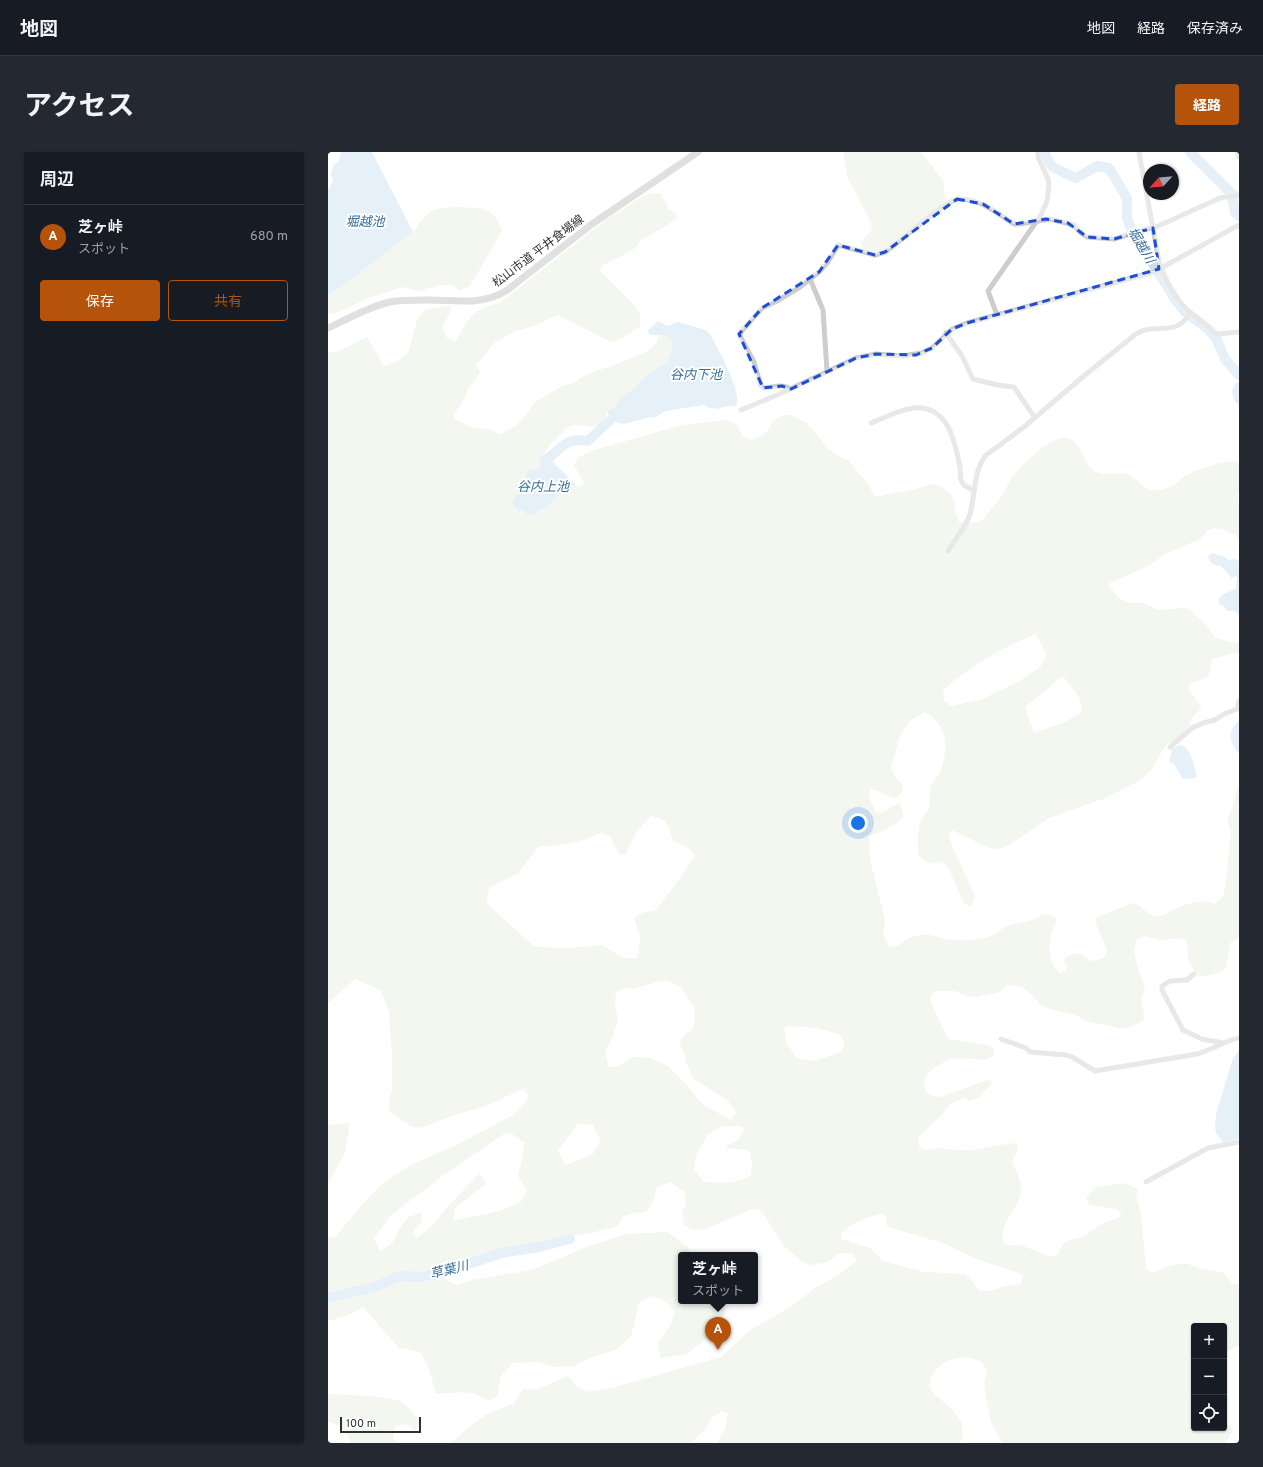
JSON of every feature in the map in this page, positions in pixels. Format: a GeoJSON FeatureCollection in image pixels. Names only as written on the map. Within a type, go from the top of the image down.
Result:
{"type":"FeatureCollection","features":[{"type":"Feature","properties":{"kind":"street","name":"松山市道 平井食場線"},"geometry":{"type":"LineString","coordinates":[[328,328],[368,310],[390,303],[406,301],[473,301],[483,300],[500,294],[602,217],[698,152]]}},
{"type":"Feature","properties":{"kind":"street"},"geometry":{"type":"LineString","coordinates":[[997,315],[988,291],[1044,209],[1047,200],[1049,185],[1047,174],[1038,157],[1038,152]]}},
{"type":"Feature","properties":{"kind":"street"},"geometry":{"type":"LineString","coordinates":[[1139,152],[1153,228],[1158,270],[1189,315],[1217,334],[1239,332]]}},
{"type":"Feature","properties":{"kind":"street"},"geometry":{"type":"LineString","coordinates":[[1237,152],[1239,157]]}},
{"type":"Feature","properties":{"kind":"street"},"geometry":{"type":"LineString","coordinates":[[791,389],[782,386],[763,388],[761,386],[754,362],[740,334],[762,308],[782,298],[810,279],[823,268],[838,245],[875,256],[885,252],[945,205],[957,199],[983,204],[1014,224],[1046,219],[1074,225],[1087,237],[1114,239],[1153,228],[1220,198],[1234,196]]}},
{"type":"Feature","properties":{"kind":"street"},"geometry":{"type":"LineString","coordinates":[[741,410],[791,389],[864,355],[883,354],[902,356],[922,353],[932,348],[946,333],[967,322],[1158,270],[1239,225]]}},
{"type":"Feature","properties":{"kind":"street"},"geometry":{"type":"LineString","coordinates":[[810,279],[823,310],[827,371]]}},
{"type":"Feature","properties":{"kind":"street"},"geometry":{"type":"LineString","coordinates":[[948,551],[971,512],[974,490],[981,461],[984,456],[1035,418],[1085,375],[1140,332],[1175,327],[1181,324],[1189,315]]}},
{"type":"Feature","properties":{"kind":"street"},"geometry":{"type":"LineString","coordinates":[[946,333],[962,356],[973,379],[1014,387],[1035,418]]}},
{"type":"Feature","properties":{"kind":"street"},"geometry":{"type":"LineString","coordinates":[[871,423],[915,408],[934,412],[945,422],[952,437],[960,467],[961,480],[966,487],[974,490]]}},
{"type":"Feature","properties":{"kind":"street"},"geometry":{"type":"LineString","coordinates":[[1170,747],[1192,728],[1215,720],[1224,714],[1237,709],[1239,701]]}},
{"type":"Feature","properties":{"kind":"street"},"geometry":{"type":"LineString","coordinates":[[1194,974],[1188,980],[1170,981],[1162,986],[1162,990],[1183,1030],[1202,1039],[1223,1043]]}},
{"type":"Feature","properties":{"kind":"street"},"geometry":{"type":"LineString","coordinates":[[1001,1039],[1026,1048],[1030,1052],[1066,1055],[1072,1057],[1095,1071],[1197,1054],[1239,1038]]}},
{"type":"Feature","properties":{"kind":"street"},"geometry":{"type":"LineString","coordinates":[[1146,1182],[1208,1148],[1239,1142]]}},
{"type":"Feature","properties":{"kind":"highlighted area"},"geometry":{"type":"Polygon","coordinates":[[[957,199],[983,204],[1014,224],[1046,219],[1068,223],[1087,237],[1114,239],[1153,228],[1159,269],[967,323],[952,329],[932,348],[916,355],[876,354],[856,358],[791,389],[782,386],[763,388],[739,334],[762,308],[819,272],[838,245],[875,255],[885,252],[957,199]]]}},
{"type":"Feature","properties":{"kind":"green space"},"geometry":{"type":"Polygon","coordinates":[[[843,152],[921,152],[943,181],[946,202],[893,244],[878,252],[864,249],[860,242],[872,230],[871,223],[847,176],[843,152]]]}},
{"type":"Feature","properties":{"kind":"green space"},"geometry":{"type":"Polygon","coordinates":[[[653,193],[661,194],[668,208],[676,214],[677,218],[642,240],[634,249],[602,266],[600,271],[632,303],[640,314],[640,326],[624,338],[611,342],[558,315],[534,326],[516,331],[495,342],[476,365],[480,372],[468,388],[466,396],[457,410],[453,413],[455,419],[471,427],[487,429],[501,434],[515,426],[526,415],[534,403],[560,387],[574,383],[582,377],[647,351],[657,343],[657,339],[660,335],[666,335],[673,342],[672,350],[667,362],[649,373],[631,391],[620,399],[616,406],[608,411],[603,423],[593,427],[573,425],[567,428],[550,445],[539,460],[540,466],[538,470],[525,482],[512,502],[539,509],[545,509],[561,493],[575,484],[580,487],[584,482],[574,465],[578,457],[594,450],[682,425],[727,420],[736,424],[743,436],[751,440],[762,436],[768,430],[773,421],[783,415],[792,415],[807,423],[828,448],[838,456],[848,460],[868,484],[875,497],[933,484],[940,486],[951,494],[955,503],[955,512],[959,522],[968,523],[980,521],[987,515],[1001,498],[1012,477],[1032,456],[1050,443],[1063,438],[1074,442],[1088,464],[1096,472],[1104,474],[1127,474],[1146,488],[1152,490],[1161,490],[1170,487],[1187,475],[1205,467],[1220,463],[1234,461],[1239,462],[1239,493],[1237,494],[1239,500],[1239,539],[1235,535],[1223,529],[1215,528],[1208,530],[1200,539],[1165,554],[1150,565],[1108,584],[1119,598],[1130,603],[1144,603],[1158,610],[1189,609],[1207,626],[1215,638],[1239,644],[1239,653],[1212,659],[1208,676],[1202,680],[1191,683],[1188,688],[1202,707],[1192,718],[1189,726],[1182,735],[1166,745],[1151,770],[1141,780],[1103,799],[1049,818],[1003,848],[991,849],[952,830],[949,835],[952,846],[975,896],[972,906],[964,904],[949,869],[942,861],[928,863],[918,854],[920,822],[928,809],[930,802],[930,791],[933,782],[939,774],[945,748],[943,731],[933,717],[925,712],[910,721],[901,733],[891,766],[895,777],[901,783],[903,791],[896,798],[870,789],[869,798],[876,812],[881,813],[900,804],[903,814],[902,819],[883,831],[869,836],[870,860],[885,920],[883,933],[888,945],[893,947],[911,937],[919,935],[951,940],[976,940],[991,936],[1010,925],[1029,921],[1043,914],[1050,915],[1055,917],[1056,923],[1051,936],[1049,950],[1050,956],[1052,963],[1060,973],[1066,970],[1067,966],[1064,961],[1066,957],[1074,954],[1081,954],[1089,960],[1095,961],[1105,957],[1107,950],[1095,920],[1098,917],[1132,903],[1136,904],[1152,915],[1161,916],[1193,902],[1204,901],[1214,904],[1223,897],[1231,831],[1228,824],[1228,819],[1239,786],[1239,938],[1230,943],[1226,968],[1214,974],[1199,976],[1189,962],[1187,945],[1184,938],[1159,940],[1144,936],[1137,939],[1134,951],[1138,969],[1145,988],[1141,999],[1145,1019],[1135,1025],[1123,1029],[1085,1021],[1078,1016],[1043,1007],[1021,986],[1008,985],[1000,992],[977,997],[965,996],[955,991],[938,991],[932,994],[930,999],[948,1039],[991,1046],[994,1050],[994,1055],[987,1060],[955,1058],[948,1060],[934,1068],[925,1076],[925,1089],[928,1094],[940,1097],[990,1079],[992,1084],[981,1094],[980,1098],[969,1101],[965,1098],[950,1104],[942,1115],[919,1136],[919,1147],[927,1150],[940,1148],[973,1150],[1012,1143],[1018,1146],[1012,1162],[1021,1186],[1020,1197],[1006,1223],[1003,1236],[1004,1244],[1023,1246],[1051,1257],[1058,1254],[1063,1244],[1069,1240],[1084,1237],[1101,1224],[1122,1216],[1117,1209],[1089,1205],[1086,1197],[1095,1188],[1122,1183],[1130,1185],[1138,1190],[1136,1198],[1141,1213],[1146,1269],[1152,1273],[1170,1266],[1186,1263],[1197,1268],[1222,1272],[1233,1284],[1239,1284],[1239,1345],[1227,1352],[1227,1323],[1191,1323],[1191,1431],[1227,1431],[1227,1424],[1233,1429],[1226,1443],[1002,1443],[991,1422],[988,1409],[984,1383],[987,1372],[982,1362],[975,1359],[962,1357],[949,1360],[938,1368],[931,1377],[929,1386],[934,1394],[952,1409],[962,1423],[963,1437],[959,1443],[717,1443],[725,1429],[728,1414],[722,1411],[712,1418],[704,1431],[690,1443],[450,1443],[485,1415],[514,1403],[523,1389],[535,1390],[568,1376],[577,1387],[588,1392],[615,1387],[721,1357],[749,1331],[792,1306],[815,1288],[841,1273],[857,1260],[852,1253],[839,1253],[828,1262],[812,1265],[801,1261],[783,1245],[763,1213],[757,1209],[752,1209],[705,1229],[692,1230],[684,1225],[682,1212],[686,1204],[684,1192],[671,1182],[657,1187],[654,1200],[646,1212],[633,1213],[622,1217],[618,1226],[514,1249],[449,1267],[445,1279],[456,1285],[472,1280],[532,1270],[589,1246],[627,1234],[668,1232],[687,1247],[691,1252],[678,1252],[678,1304],[726,1304],[724,1315],[714,1333],[686,1354],[660,1358],[658,1342],[670,1327],[675,1312],[665,1301],[650,1296],[639,1303],[631,1336],[616,1350],[595,1356],[574,1366],[555,1367],[536,1362],[513,1363],[500,1377],[498,1395],[488,1402],[482,1397],[469,1393],[436,1393],[428,1366],[421,1354],[413,1350],[399,1348],[363,1307],[349,1315],[328,1321],[328,1238],[336,1236],[367,1199],[385,1181],[411,1165],[457,1145],[513,1115],[529,1097],[524,1089],[485,1106],[452,1116],[421,1128],[410,1126],[389,1111],[389,1100],[392,1090],[392,1054],[389,1012],[381,991],[355,979],[328,1003],[328,352],[339,351],[367,337],[384,366],[398,361],[408,353],[418,317],[426,309],[449,306],[452,308],[443,327],[446,337],[455,342],[472,316],[483,308],[501,302],[607,219],[645,195],[653,193]],[[1036,634],[987,658],[964,673],[943,691],[944,701],[951,706],[980,700],[1018,682],[1041,666],[1047,656],[1036,634]],[[1063,676],[1025,707],[1034,733],[1063,723],[1082,712],[1079,697],[1063,676]],[[651,816],[636,832],[626,854],[619,854],[610,836],[601,833],[570,843],[555,846],[539,846],[518,874],[489,889],[487,902],[535,947],[568,948],[602,945],[623,958],[638,958],[640,936],[634,918],[641,913],[656,910],[695,855],[687,847],[673,841],[670,831],[664,821],[651,816]],[[660,981],[634,989],[625,988],[616,992],[615,1005],[618,1019],[613,1036],[605,1053],[609,1067],[617,1067],[632,1057],[650,1058],[668,1066],[687,1085],[702,1104],[731,1120],[736,1112],[728,1101],[694,1079],[679,1043],[694,1027],[695,1008],[681,987],[668,981],[660,981]],[[788,1026],[784,1028],[786,1043],[797,1058],[814,1061],[841,1052],[845,1045],[840,1035],[817,1028],[788,1026]],[[578,1124],[558,1150],[565,1165],[592,1155],[601,1141],[593,1125],[578,1124]],[[722,1126],[708,1134],[697,1154],[694,1170],[704,1182],[735,1182],[751,1175],[752,1163],[750,1152],[741,1149],[726,1148],[727,1145],[741,1136],[744,1130],[742,1126],[722,1126]],[[511,1133],[502,1135],[444,1175],[391,1215],[374,1238],[380,1251],[393,1242],[401,1226],[409,1217],[422,1212],[422,1222],[412,1233],[417,1238],[433,1225],[447,1207],[480,1173],[486,1184],[455,1208],[453,1221],[499,1211],[520,1203],[527,1191],[518,1176],[524,1143],[511,1133]],[[882,1214],[854,1224],[844,1230],[841,1234],[842,1239],[870,1248],[883,1261],[925,1272],[966,1274],[980,1291],[991,1291],[1002,1287],[1020,1284],[1024,1276],[979,1260],[943,1243],[891,1228],[886,1225],[886,1217],[882,1214]]]}},
{"type":"Feature","properties":{"kind":"green space"},"geometry":{"type":"Polygon","coordinates":[[[456,207],[478,208],[488,211],[496,218],[502,230],[470,286],[460,291],[452,285],[439,285],[419,291],[402,287],[374,296],[333,314],[328,314],[328,294],[334,292],[413,232],[429,213],[436,209],[456,207]]]}},
{"type":"Feature","properties":{"kind":"green space"},"geometry":{"type":"Polygon","coordinates":[[[350,1123],[345,1153],[328,1183],[328,1125],[350,1123]]]}},
{"type":"Feature","properties":{"kind":"green space"},"geometry":{"type":"Polygon","coordinates":[[[328,1394],[355,1395],[395,1400],[406,1406],[420,1422],[415,1431],[407,1424],[395,1426],[393,1438],[398,1443],[351,1443],[342,1429],[328,1422],[328,1394]]]}},
{"type":"Feature","properties":{"kind":"water","name":"堀越池"},"geometry":{"type":"Polygon","coordinates":[[[341,152],[372,152],[413,232],[334,292],[328,294],[328,190],[333,181],[331,174],[333,165],[339,161],[341,152]]]}},
{"type":"Feature","properties":{"kind":"water","name":"谷内下池"},"geometry":{"type":"Polygon","coordinates":[[[658,321],[668,326],[678,322],[706,330],[710,334],[733,381],[736,391],[736,406],[718,409],[709,408],[704,405],[665,411],[655,418],[650,417],[624,424],[609,421],[608,411],[616,406],[620,399],[631,391],[649,373],[667,362],[672,350],[673,342],[666,335],[651,335],[647,331],[658,321]]]}},
{"type":"Feature","properties":{"kind":"water","name":"谷内上池"},"geometry":{"type":"Polygon","coordinates":[[[544,453],[575,484],[561,493],[545,509],[539,509],[536,514],[527,515],[524,510],[519,511],[514,508],[512,502],[525,482],[526,474],[531,470],[538,470],[540,466],[539,460],[544,453]]]}},
{"type":"Feature","properties":{"kind":"water"},"geometry":{"type":"Polygon","coordinates":[[[1212,553],[1229,560],[1235,559],[1239,561],[1239,615],[1235,611],[1227,611],[1224,606],[1220,605],[1219,601],[1221,596],[1236,588],[1237,578],[1236,576],[1232,578],[1221,566],[1214,565],[1211,562],[1208,556],[1212,553]]]}},
{"type":"Feature","properties":{"kind":"water"},"geometry":{"type":"Polygon","coordinates":[[[1238,721],[1239,754],[1233,745],[1231,738],[1232,730],[1238,721]]]}},
{"type":"Feature","properties":{"kind":"water"},"geometry":{"type":"Polygon","coordinates":[[[1182,745],[1187,749],[1195,767],[1196,778],[1183,779],[1174,764],[1169,762],[1172,749],[1182,745]]]}},
{"type":"Feature","properties":{"kind":"water"},"geometry":{"type":"Polygon","coordinates":[[[1239,1050],[1239,1139],[1223,1142],[1216,1133],[1216,1114],[1233,1058],[1239,1050]]]}},
{"type":"Feature","properties":{"kind":"waterway","name":"堀越川"},"geometry":{"type":"LineString","coordinates":[[1044,152],[1053,167],[1076,178],[1097,166],[1109,168],[1127,198],[1127,218],[1131,229],[1177,302],[1184,311],[1208,329],[1216,338],[1225,359],[1239,375]]}},
{"type":"Feature","properties":{"kind":"waterway"},"geometry":{"type":"LineString","coordinates":[[1190,152],[1232,194],[1235,213],[1239,216]]}},
{"type":"Feature","properties":{"kind":"waterway","name":"堀越川"},"geometry":{"type":"LineString","coordinates":[[1239,387],[1237,392],[1239,399]]}},
{"type":"Feature","properties":{"kind":"waterway"},"geometry":{"type":"LineString","coordinates":[[549,458],[558,449],[566,444],[581,440],[588,441],[609,421]]}},
{"type":"Feature","properties":{"kind":"waterway","name":"草葉川"},"geometry":{"type":"LineString","coordinates":[[328,1298],[375,1287],[399,1276],[419,1277],[437,1274],[502,1253],[539,1247],[570,1239]]}},
{"type":"Feature","properties":{"kind":"place","name":"芝ヶ峠"},"geometry":{"type":"Point","coordinates":[718,1350]}}]}
